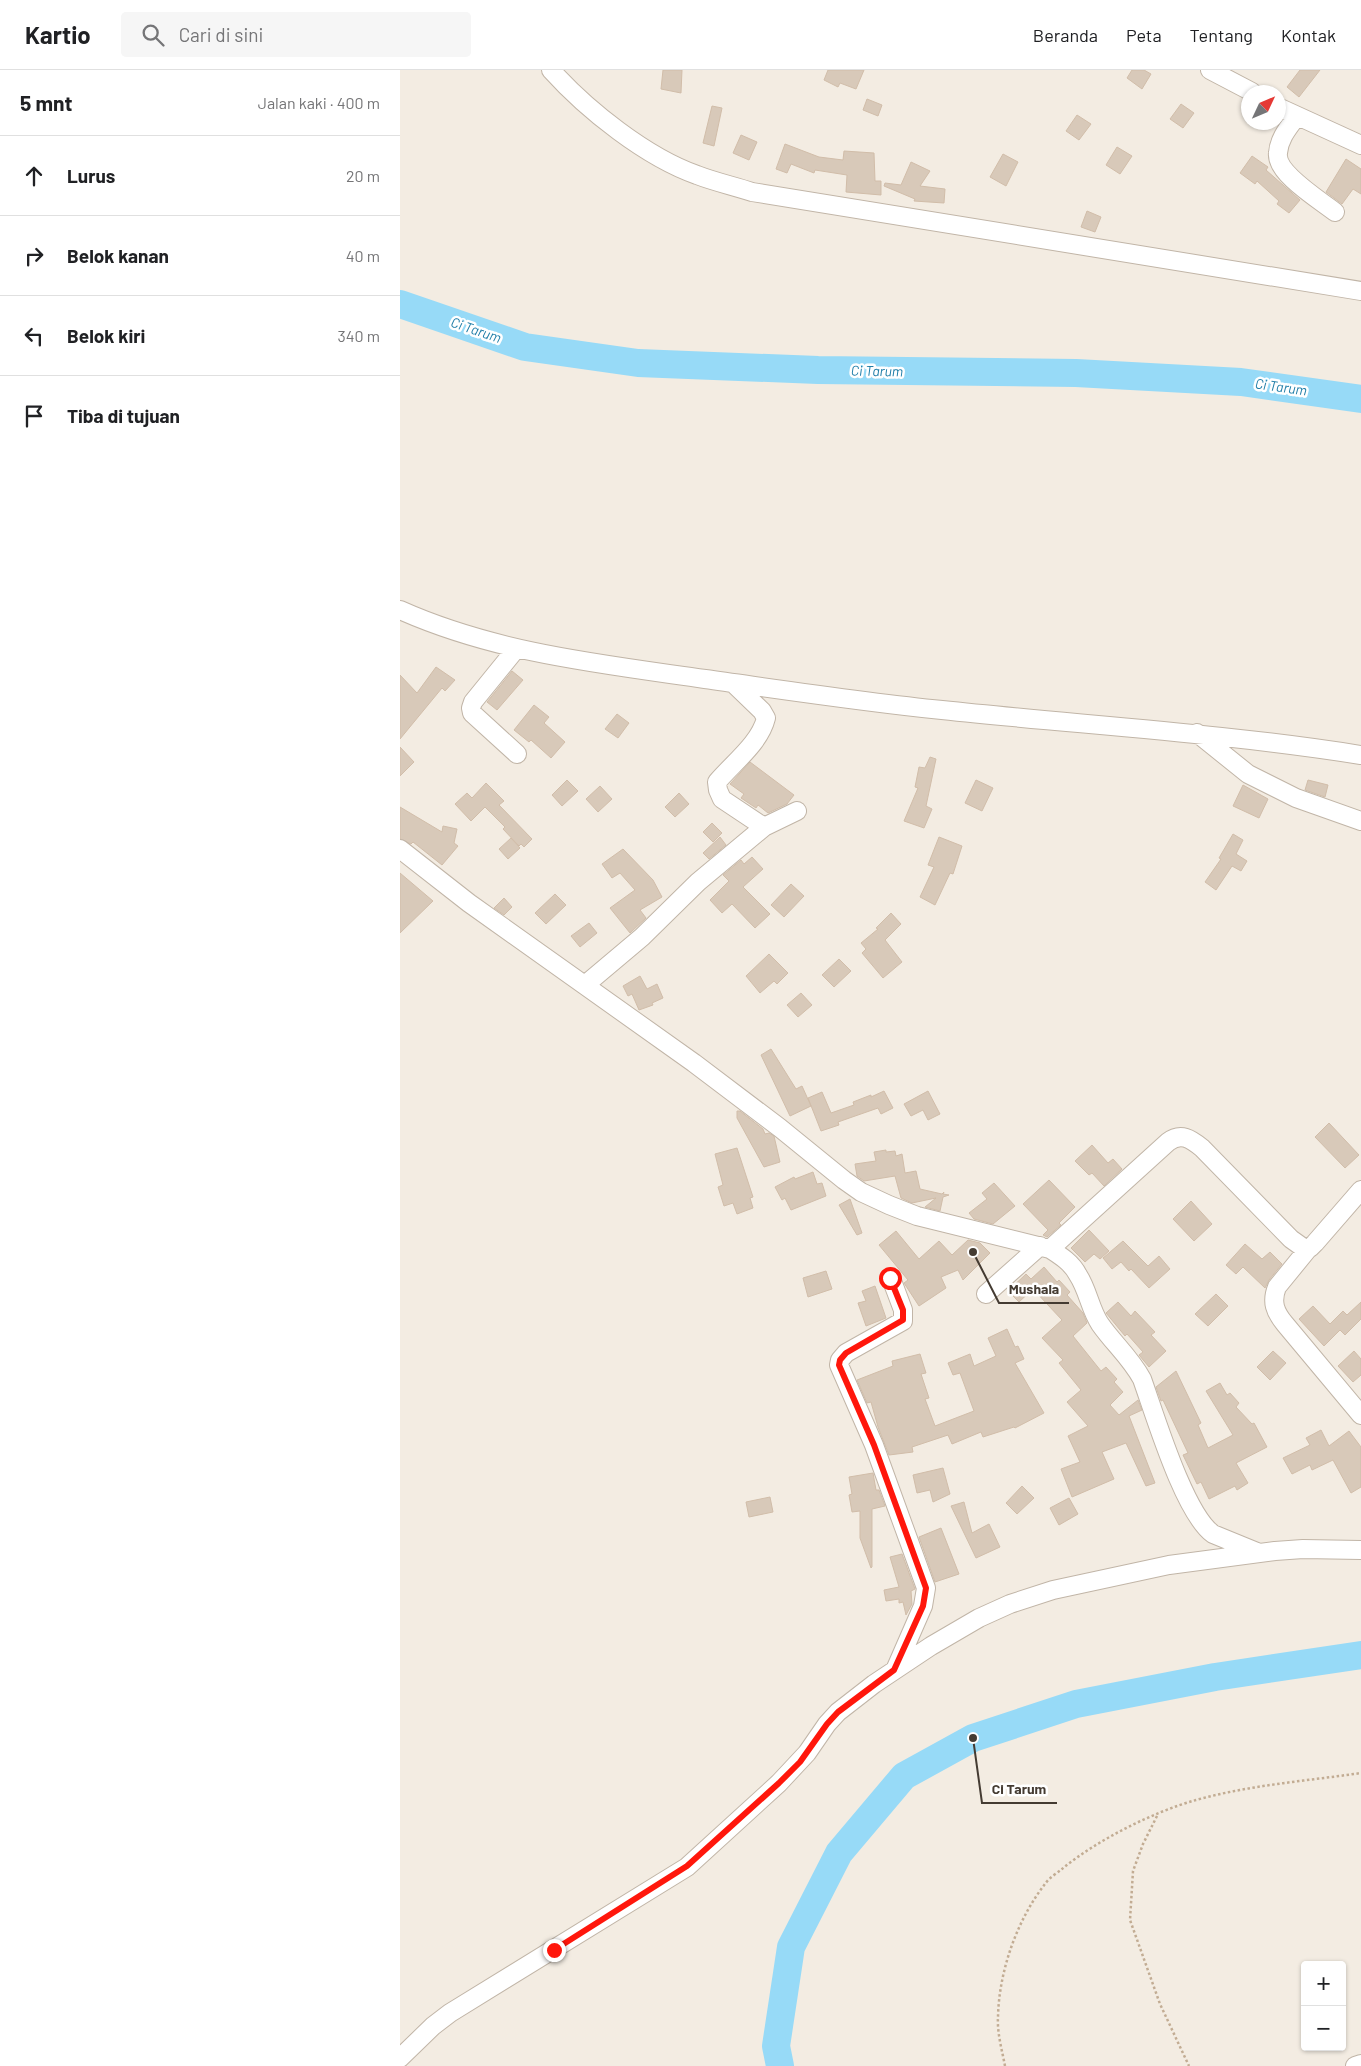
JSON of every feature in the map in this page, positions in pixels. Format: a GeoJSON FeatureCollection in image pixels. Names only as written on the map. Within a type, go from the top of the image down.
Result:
{"type":"FeatureCollection","features":[{"type":"Feature","properties":{"kind":"street"},"geometry":{"type":"LineString","coordinates":[[551,70],[569,90],[603,119],[667,162],[697,175],[752,192],[1361,292]]}},
{"type":"Feature","properties":{"kind":"street"},"geometry":{"type":"LineString","coordinates":[[1210,70],[1241,86]]}},
{"type":"Feature","properties":{"kind":"street"},"geometry":{"type":"LineString","coordinates":[[1286,110],[1361,145]]}},
{"type":"Feature","properties":{"kind":"street"},"geometry":{"type":"LineString","coordinates":[[1297,116],[1282,138],[1278,162],[1284,172],[1335,212]]}},
{"type":"Feature","properties":{"kind":"street"},"geometry":{"type":"LineString","coordinates":[[400,610],[426,622],[477,639],[516,649],[598,664],[941,710],[1197,733],[1361,755]]}},
{"type":"Feature","properties":{"kind":"street"},"geometry":{"type":"LineString","coordinates":[[516,649],[473,702],[471,708],[472,713],[517,754]]}},
{"type":"Feature","properties":{"kind":"street"},"geometry":{"type":"LineString","coordinates":[[733,683],[762,711],[766,718],[764,728],[717,782],[718,790],[722,799],[764,827]]}},
{"type":"Feature","properties":{"kind":"street"},"geometry":{"type":"LineString","coordinates":[[1197,733],[1248,774],[1296,798],[1361,821]]}},
{"type":"Feature","properties":{"kind":"street"},"geometry":{"type":"LineString","coordinates":[[585,985],[642,938],[698,882],[764,827],[797,811]]}},
{"type":"Feature","properties":{"kind":"street"},"geometry":{"type":"LineString","coordinates":[[400,849],[469,903],[702,1069],[861,1192],[889,1206],[917,1216],[1045,1247],[1070,1264],[1078,1274],[1094,1314],[1108,1334],[1126,1354],[1139,1374],[1172,1462],[1198,1518],[1207,1530],[1213,1534],[1244,1548],[1262,1553]]}},
{"type":"Feature","properties":{"kind":"street"},"geometry":{"type":"LineString","coordinates":[[986,1294],[1045,1247],[1168,1142],[1178,1136],[1185,1137],[1202,1148],[1291,1239],[1308,1249]]}},
{"type":"Feature","properties":{"kind":"street"},"geometry":{"type":"LineString","coordinates":[[1361,1190],[1277,1287],[1274,1306],[1276,1314],[1361,1415]]}},
{"type":"Feature","properties":{"kind":"street"},"geometry":{"type":"LineString","coordinates":[[890,1278],[903,1310],[903,1320],[846,1353],[840,1360],[839,1365],[874,1445],[926,1588],[920,1614],[894,1670]]}},
{"type":"Feature","properties":{"kind":"street"},"geometry":{"type":"LineString","coordinates":[[400,2058],[433,2026],[450,2013],[687,1866],[800,1762],[838,1712],[894,1670],[979,1618],[1010,1604],[1053,1590],[1169,1565],[1262,1553],[1303,1550],[1361,1550]]}},
{"type":"Feature","properties":{"kind":"street"},"geometry":{"type":"LineString","coordinates":[[1355,2066],[1361,2064]]}},
{"type":"Feature","properties":{"kind":"path"},"geometry":{"type":"LineString","coordinates":[[1005,2066],[998,2019],[1000,1983],[1023,1918],[1046,1882],[1075,1858],[1114,1835],[1158,1814],[1194,1800],[1239,1790],[1361,1774]]}},
{"type":"Feature","properties":{"kind":"path"},"geometry":{"type":"LineString","coordinates":[[1158,1814],[1143,1844],[1133,1871],[1130,1920],[1160,2004],[1189,2066]]}},
{"type":"Feature","properties":{"kind":"building"},"geometry":{"type":"Polygon","coordinates":[[[663,70],[682,70],[681,93],[661,89],[663,70]]]}},
{"type":"Feature","properties":{"kind":"building"},"geometry":{"type":"Polygon","coordinates":[[[828,70],[864,70],[856,89],[840,83],[838,87],[824,80],[828,70]]]}},
{"type":"Feature","properties":{"kind":"building"},"geometry":{"type":"Polygon","coordinates":[[[1132,70],[1144,70],[1151,74],[1142,89],[1127,78],[1132,70]]]}},
{"type":"Feature","properties":{"kind":"building"},"geometry":{"type":"Polygon","coordinates":[[[1300,70],[1320,70],[1299,97],[1287,87],[1300,70]]]}},
{"type":"Feature","properties":{"kind":"building"},"geometry":{"type":"Polygon","coordinates":[[[867,99],[882,105],[878,116],[863,110],[867,99]]]}},
{"type":"Feature","properties":{"kind":"building"},"geometry":{"type":"Polygon","coordinates":[[[1181,104],[1194,113],[1183,128],[1170,119],[1181,104]]]}},
{"type":"Feature","properties":{"kind":"building"},"geometry":{"type":"Polygon","coordinates":[[[712,106],[722,108],[714,146],[703,143],[712,106]]]}},
{"type":"Feature","properties":{"kind":"building"},"geometry":{"type":"Polygon","coordinates":[[[1077,115],[1091,124],[1079,140],[1066,131],[1077,115]]]}},
{"type":"Feature","properties":{"kind":"building"},"geometry":{"type":"Polygon","coordinates":[[[741,135],[757,142],[749,160],[733,153],[741,135]]]}},
{"type":"Feature","properties":{"kind":"building"},"geometry":{"type":"Polygon","coordinates":[[[785,144],[819,157],[843,160],[844,151],[874,153],[875,181],[881,181],[881,195],[846,192],[847,175],[815,170],[814,173],[791,164],[787,173],[776,169],[785,144]]]}},
{"type":"Feature","properties":{"kind":"building"},"geometry":{"type":"Polygon","coordinates":[[[1117,147],[1132,156],[1120,174],[1106,165],[1117,147]]]}},
{"type":"Feature","properties":{"kind":"building"},"geometry":{"type":"Polygon","coordinates":[[[1003,154],[1018,162],[1006,186],[990,177],[1003,154]]]}},
{"type":"Feature","properties":{"kind":"building"},"geometry":{"type":"Polygon","coordinates":[[[1252,156],[1268,167],[1266,170],[1300,200],[1289,213],[1277,204],[1279,201],[1257,181],[1255,184],[1240,173],[1252,156]]]}},
{"type":"Feature","properties":{"kind":"building"},"geometry":{"type":"Polygon","coordinates":[[[1346,159],[1361,169],[1361,194],[1353,189],[1342,204],[1326,192],[1346,159]]]}},
{"type":"Feature","properties":{"kind":"building"},"geometry":{"type":"Polygon","coordinates":[[[911,162],[930,171],[920,186],[945,189],[944,203],[914,201],[915,199],[884,186],[885,183],[901,185],[911,162]]]}},
{"type":"Feature","properties":{"kind":"building"},"geometry":{"type":"Polygon","coordinates":[[[1087,211],[1101,217],[1095,232],[1081,227],[1087,211]]]}},
{"type":"Feature","properties":{"kind":"building"},"geometry":{"type":"Polygon","coordinates":[[[436,667],[455,680],[445,691],[442,688],[400,739],[400,675],[417,693],[436,667]]]}},
{"type":"Feature","properties":{"kind":"building"},"geometry":{"type":"Polygon","coordinates":[[[512,671],[523,680],[497,710],[487,702],[512,671]]]}},
{"type":"Feature","properties":{"kind":"building"},"geometry":{"type":"Polygon","coordinates":[[[534,705],[549,717],[544,723],[565,742],[551,758],[531,740],[529,742],[514,730],[534,705]]]}},
{"type":"Feature","properties":{"kind":"building"},"geometry":{"type":"Polygon","coordinates":[[[617,714],[629,723],[618,738],[605,729],[617,714]]]}},
{"type":"Feature","properties":{"kind":"building"},"geometry":{"type":"Polygon","coordinates":[[[400,747],[414,762],[400,776],[400,747]]]}},
{"type":"Feature","properties":{"kind":"building"},"geometry":{"type":"Polygon","coordinates":[[[930,757],[936,759],[926,806],[932,809],[924,828],[904,821],[918,788],[915,787],[919,767],[925,768],[930,757]]]}},
{"type":"Feature","properties":{"kind":"building"},"geometry":{"type":"Polygon","coordinates":[[[750,762],[794,795],[787,804],[768,813],[758,805],[756,808],[741,798],[744,794],[730,784],[750,762]]]}},
{"type":"Feature","properties":{"kind":"building"},"geometry":{"type":"Polygon","coordinates":[[[567,780],[578,791],[562,806],[552,795],[567,780]]]}},
{"type":"Feature","properties":{"kind":"building"},"geometry":{"type":"Polygon","coordinates":[[[976,780],[993,788],[982,811],[965,803],[976,780]]]}},
{"type":"Feature","properties":{"kind":"building"},"geometry":{"type":"Polygon","coordinates":[[[1308,780],[1328,785],[1325,797],[1305,790],[1308,780]]]}},
{"type":"Feature","properties":{"kind":"building"},"geometry":{"type":"Polygon","coordinates":[[[486,783],[504,801],[499,805],[532,839],[524,847],[521,844],[519,846],[503,829],[505,827],[485,807],[471,821],[455,804],[467,793],[472,798],[486,783]]]}},
{"type":"Feature","properties":{"kind":"building"},"geometry":{"type":"Polygon","coordinates":[[[1243,785],[1268,799],[1259,818],[1233,806],[1243,785]]]}},
{"type":"Feature","properties":{"kind":"building"},"geometry":{"type":"Polygon","coordinates":[[[600,786],[612,799],[598,812],[586,799],[600,786]]]}},
{"type":"Feature","properties":{"kind":"building"},"geometry":{"type":"Polygon","coordinates":[[[679,793],[689,804],[675,817],[665,807],[679,793]]]}},
{"type":"Feature","properties":{"kind":"building"},"geometry":{"type":"Polygon","coordinates":[[[400,807],[442,832],[443,826],[457,829],[454,843],[458,846],[442,865],[413,842],[411,844],[400,839],[400,807]]]}},
{"type":"Feature","properties":{"kind":"building"},"geometry":{"type":"Polygon","coordinates":[[[712,823],[722,833],[713,842],[703,832],[712,823]]]}},
{"type":"Feature","properties":{"kind":"building"},"geometry":{"type":"Polygon","coordinates":[[[1233,834],[1243,840],[1236,854],[1247,861],[1241,871],[1232,866],[1216,890],[1205,882],[1221,859],[1219,858],[1233,834]]]}},
{"type":"Feature","properties":{"kind":"building"},"geometry":{"type":"Polygon","coordinates":[[[720,837],[726,845],[709,859],[703,853],[720,837]]]}},
{"type":"Feature","properties":{"kind":"building"},"geometry":{"type":"Polygon","coordinates":[[[939,837],[962,846],[953,874],[950,873],[935,905],[920,897],[934,867],[928,865],[939,837]]]}},
{"type":"Feature","properties":{"kind":"building"},"geometry":{"type":"Polygon","coordinates":[[[511,838],[520,848],[508,859],[499,849],[511,838]]]}},
{"type":"Feature","properties":{"kind":"building"},"geometry":{"type":"Polygon","coordinates":[[[623,849],[653,880],[662,897],[640,910],[646,918],[630,933],[610,908],[635,890],[620,873],[612,878],[602,864],[623,849]]]}},
{"type":"Feature","properties":{"kind":"building"},"geometry":{"type":"Polygon","coordinates":[[[752,857],[763,869],[743,887],[770,914],[755,928],[732,904],[722,913],[710,900],[729,881],[723,875],[741,860],[744,864],[752,857]]]}},
{"type":"Feature","properties":{"kind":"building"},"geometry":{"type":"Polygon","coordinates":[[[400,873],[433,901],[400,933],[400,873]]]}},
{"type":"Feature","properties":{"kind":"building"},"geometry":{"type":"Polygon","coordinates":[[[791,884],[804,896],[784,917],[771,905],[791,884]]]}},
{"type":"Feature","properties":{"kind":"building"},"geometry":{"type":"Polygon","coordinates":[[[555,894],[566,905],[546,924],[535,913],[555,894]]]}},
{"type":"Feature","properties":{"kind":"building"},"geometry":{"type":"Polygon","coordinates":[[[504,898],[512,907],[504,915],[494,908],[504,898]]]}},
{"type":"Feature","properties":{"kind":"building"},"geometry":{"type":"Polygon","coordinates":[[[891,913],[901,924],[885,940],[902,962],[883,978],[862,953],[866,949],[861,943],[878,929],[876,928],[891,913]]]}},
{"type":"Feature","properties":{"kind":"building"},"geometry":{"type":"Polygon","coordinates":[[[589,923],[597,933],[580,947],[571,936],[589,923]]]}},
{"type":"Feature","properties":{"kind":"building"},"geometry":{"type":"Polygon","coordinates":[[[769,954],[788,973],[777,984],[774,981],[760,993],[746,976],[769,954]]]}},
{"type":"Feature","properties":{"kind":"building"},"geometry":{"type":"Polygon","coordinates":[[[839,959],[851,971],[834,987],[822,975],[839,959]]]}},
{"type":"Feature","properties":{"kind":"building"},"geometry":{"type":"Polygon","coordinates":[[[640,976],[647,989],[657,984],[663,998],[652,1003],[653,1005],[639,1010],[632,994],[628,996],[623,986],[640,976]]]}},
{"type":"Feature","properties":{"kind":"building"},"geometry":{"type":"Polygon","coordinates":[[[801,993],[812,1005],[798,1017],[787,1005],[801,993]]]}},
{"type":"Feature","properties":{"kind":"building"},"geometry":{"type":"Polygon","coordinates":[[[771,1049],[796,1089],[802,1086],[811,1106],[790,1116],[761,1055],[771,1049]]]}},
{"type":"Feature","properties":{"kind":"building"},"geometry":{"type":"Polygon","coordinates":[[[884,1091],[893,1108],[881,1114],[878,1108],[838,1122],[839,1125],[821,1131],[808,1098],[822,1092],[831,1113],[854,1105],[853,1102],[884,1091]]]}},
{"type":"Feature","properties":{"kind":"building"},"geometry":{"type":"Polygon","coordinates":[[[928,1091],[940,1114],[928,1120],[923,1110],[911,1116],[904,1104],[928,1091]]]}},
{"type":"Feature","properties":{"kind":"building"},"geometry":{"type":"Polygon","coordinates":[[[737,1111],[740,1111],[763,1129],[765,1134],[769,1133],[774,1136],[780,1162],[764,1167],[737,1118],[737,1111]]]}},
{"type":"Feature","properties":{"kind":"building"},"geometry":{"type":"Polygon","coordinates":[[[1329,1123],[1359,1155],[1345,1168],[1315,1137],[1329,1123]]]}},
{"type":"Feature","properties":{"kind":"building"},"geometry":{"type":"Polygon","coordinates":[[[1092,1145],[1108,1163],[1113,1159],[1122,1169],[1104,1186],[1092,1173],[1089,1175],[1075,1161],[1092,1145]]]}},
{"type":"Feature","properties":{"kind":"building"},"geometry":{"type":"Polygon","coordinates":[[[737,1148],[753,1197],[750,1198],[753,1208],[737,1214],[733,1203],[724,1206],[718,1187],[723,1185],[715,1154],[737,1148]]]}},
{"type":"Feature","properties":{"kind":"building"},"geometry":{"type":"Polygon","coordinates":[[[886,1150],[886,1152],[895,1151],[896,1156],[902,1154],[905,1173],[916,1171],[920,1189],[942,1194],[944,1192],[943,1194],[949,1195],[943,1197],[940,1211],[925,1207],[936,1198],[912,1203],[901,1198],[895,1176],[864,1181],[857,1176],[855,1164],[876,1161],[874,1152],[886,1150]]]}},
{"type":"Feature","properties":{"kind":"building"},"geometry":{"type":"Polygon","coordinates":[[[813,1172],[817,1184],[822,1183],[826,1196],[791,1210],[785,1198],[782,1200],[775,1187],[794,1177],[795,1179],[813,1172]]]}},
{"type":"Feature","properties":{"kind":"building"},"geometry":{"type":"Polygon","coordinates":[[[1049,1180],[1075,1207],[1059,1223],[1061,1225],[1047,1237],[1043,1235],[1048,1230],[1023,1204],[1049,1180]]]}},
{"type":"Feature","properties":{"kind":"building"},"geometry":{"type":"Polygon","coordinates":[[[994,1183],[1015,1206],[993,1224],[974,1219],[969,1213],[987,1199],[982,1193],[994,1183]]]}},
{"type":"Feature","properties":{"kind":"building"},"geometry":{"type":"Polygon","coordinates":[[[850,1199],[862,1233],[857,1235],[839,1205],[850,1199]]]}},
{"type":"Feature","properties":{"kind":"building"},"geometry":{"type":"Polygon","coordinates":[[[1191,1201],[1212,1224],[1194,1241],[1173,1219],[1191,1201]]]}},
{"type":"Feature","properties":{"kind":"building"},"geometry":{"type":"Polygon","coordinates":[[[1089,1230],[1109,1251],[1100,1259],[1094,1254],[1085,1262],[1071,1248],[1089,1230]]]}},
{"type":"Feature","properties":{"kind":"building"},"geometry":{"type":"Polygon","coordinates":[[[896,1231],[919,1259],[939,1241],[952,1255],[968,1240],[980,1243],[990,1253],[963,1280],[958,1270],[941,1277],[946,1288],[919,1306],[904,1283],[908,1280],[879,1245],[896,1231]]]}},
{"type":"Feature","properties":{"kind":"building"},"geometry":{"type":"Polygon","coordinates":[[[1123,1241],[1148,1266],[1159,1256],[1170,1269],[1149,1288],[1131,1269],[1129,1271],[1121,1262],[1112,1269],[1103,1258],[1123,1241]]]}},
{"type":"Feature","properties":{"kind":"building"},"geometry":{"type":"Polygon","coordinates":[[[1245,1244],[1262,1259],[1270,1252],[1282,1264],[1265,1288],[1243,1267],[1236,1274],[1226,1265],[1245,1244]]]}},
{"type":"Feature","properties":{"kind":"building"},"geometry":{"type":"Polygon","coordinates":[[[1044,1267],[1057,1282],[1059,1280],[1070,1292],[1067,1295],[1083,1313],[1087,1323],[1073,1336],[1101,1371],[1106,1367],[1117,1379],[1114,1382],[1123,1392],[1110,1405],[1119,1415],[1138,1400],[1142,1410],[1129,1416],[1155,1483],[1146,1486],[1126,1443],[1102,1452],[1114,1479],[1072,1497],[1061,1469],[1080,1462],[1068,1436],[1088,1426],[1067,1402],[1081,1390],[1059,1363],[1063,1360],[1042,1338],[1062,1320],[1033,1289],[1019,1302],[1008,1291],[1026,1274],[1031,1279],[1044,1267]]]}},
{"type":"Feature","properties":{"kind":"building"},"geometry":{"type":"Polygon","coordinates":[[[826,1271],[832,1289],[808,1297],[803,1278],[826,1271]]]}},
{"type":"Feature","properties":{"kind":"building"},"geometry":{"type":"Polygon","coordinates":[[[875,1286],[886,1318],[866,1326],[858,1303],[866,1301],[862,1291],[875,1286]]]}},
{"type":"Feature","properties":{"kind":"building"},"geometry":{"type":"Polygon","coordinates":[[[1216,1294],[1228,1306],[1208,1326],[1195,1314],[1216,1294]]]}},
{"type":"Feature","properties":{"kind":"building"},"geometry":{"type":"Polygon","coordinates":[[[1118,1302],[1131,1316],[1135,1311],[1155,1332],[1151,1335],[1166,1351],[1149,1367],[1139,1355],[1143,1352],[1127,1334],[1125,1336],[1106,1313],[1118,1302]]]}},
{"type":"Feature","properties":{"kind":"building"},"geometry":{"type":"Polygon","coordinates":[[[1361,1302],[1361,1319],[1345,1335],[1340,1330],[1324,1346],[1299,1319],[1313,1306],[1330,1324],[1343,1311],[1347,1315],[1361,1302]]]}},
{"type":"Feature","properties":{"kind":"building"},"geometry":{"type":"Polygon","coordinates":[[[1007,1329],[1015,1347],[1018,1346],[1024,1359],[1015,1363],[1044,1413],[1015,1428],[983,1437],[981,1432],[952,1444],[948,1435],[912,1447],[913,1452],[889,1455],[871,1402],[867,1403],[857,1380],[893,1366],[892,1361],[920,1354],[926,1373],[921,1374],[929,1398],[925,1399],[935,1426],[974,1411],[960,1373],[953,1375],[948,1363],[970,1354],[974,1366],[996,1356],[988,1338],[1007,1329]]]}},
{"type":"Feature","properties":{"kind":"building"},"geometry":{"type":"Polygon","coordinates":[[[1273,1351],[1286,1363],[1270,1380],[1257,1367],[1273,1351]]]}},
{"type":"Feature","properties":{"kind":"building"},"geometry":{"type":"Polygon","coordinates":[[[1354,1351],[1361,1359],[1361,1375],[1353,1382],[1338,1366],[1354,1351]]]}},
{"type":"Feature","properties":{"kind":"building"},"geometry":{"type":"Polygon","coordinates":[[[1176,1371],[1201,1423],[1198,1425],[1208,1448],[1233,1435],[1206,1391],[1220,1383],[1227,1395],[1230,1393],[1239,1403],[1236,1407],[1252,1424],[1254,1423],[1267,1447],[1236,1463],[1248,1483],[1237,1490],[1235,1486],[1209,1499],[1201,1482],[1197,1484],[1183,1455],[1188,1453],[1163,1400],[1161,1401],[1156,1387],[1176,1371]]]}},
{"type":"Feature","properties":{"kind":"building"},"geometry":{"type":"Polygon","coordinates":[[[1321,1430],[1329,1446],[1349,1431],[1361,1447],[1361,1487],[1351,1493],[1333,1460],[1312,1470],[1310,1465],[1292,1474],[1283,1458],[1310,1445],[1306,1438],[1321,1430]]]}},
{"type":"Feature","properties":{"kind":"building"},"geometry":{"type":"Polygon","coordinates":[[[943,1468],[950,1494],[933,1502],[930,1490],[917,1493],[913,1475],[943,1468]]]}},
{"type":"Feature","properties":{"kind":"building"},"geometry":{"type":"Polygon","coordinates":[[[873,1473],[876,1490],[879,1490],[885,1506],[872,1509],[871,1568],[860,1538],[860,1511],[852,1512],[849,1495],[852,1494],[849,1477],[873,1473]]]}},
{"type":"Feature","properties":{"kind":"building"},"geometry":{"type":"Polygon","coordinates":[[[1022,1486],[1034,1498],[1017,1514],[1006,1503],[1022,1486]]]}},
{"type":"Feature","properties":{"kind":"building"},"geometry":{"type":"Polygon","coordinates":[[[770,1497],[773,1512],[749,1517],[746,1502],[770,1497]]]}},
{"type":"Feature","properties":{"kind":"building"},"geometry":{"type":"Polygon","coordinates":[[[1069,1498],[1078,1514],[1059,1525],[1050,1508],[1069,1498]]]}},
{"type":"Feature","properties":{"kind":"building"},"geometry":{"type":"Polygon","coordinates":[[[964,1502],[972,1533],[989,1524],[1000,1547],[976,1558],[951,1506],[964,1502]]]}},
{"type":"Feature","properties":{"kind":"building"},"geometry":{"type":"Polygon","coordinates":[[[941,1528],[959,1574],[935,1582],[919,1537],[941,1528]]]}},
{"type":"Feature","properties":{"kind":"building"},"geometry":{"type":"Polygon","coordinates":[[[902,1554],[915,1589],[911,1591],[912,1604],[906,1615],[903,1602],[899,1603],[899,1599],[886,1601],[884,1590],[899,1587],[890,1557],[902,1554]]]}},
{"type":"Feature","properties":{"kind":"waterway","name":"Ci Tarum"},"geometry":{"type":"LineString","coordinates":[[400,304],[525,347],[638,363],[818,370],[1076,373],[1241,382],[1361,399]]}},
{"type":"Feature","properties":{"kind":"waterway","name":"Ci Tarum"},"geometry":{"type":"LineString","coordinates":[[780,2066],[776,2046],[791,1947],[839,1853],[904,1776],[973,1738],[1076,1704],[1215,1677],[1361,1655]]}},
{"type":"Feature","properties":{"kind":"place","name":"Mushala"},"geometry":{"type":"Point","coordinates":[973,1252]}},
{"type":"Feature","properties":{"kind":"place","name":"Ci Tarum"},"geometry":{"type":"Point","coordinates":[973,1738]}},
{"type":"Feature","properties":{"kind":"route"},"geometry":{"type":"LineString","coordinates":[[554,1950],[674,1876],[712,1845],[758,1804],[800,1762],[838,1712],[894,1670],[914,1631],[926,1593],[921,1570],[874,1445],[839,1365],[842,1356],[846,1353],[902,1323],[904,1318],[903,1310],[890,1278]]}}]}
